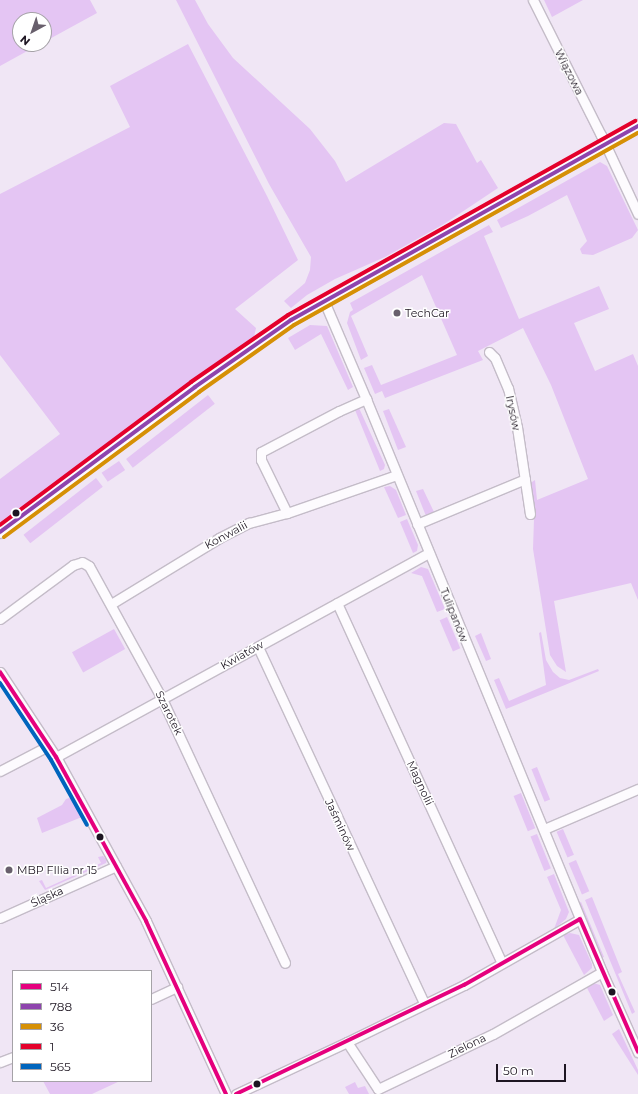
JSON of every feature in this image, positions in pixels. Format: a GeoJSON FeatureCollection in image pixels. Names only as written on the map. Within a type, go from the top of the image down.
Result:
{"type":"FeatureCollection","features":[{"type":"Feature","properties":{"kind":"main road"},"geometry":{"type":"LineString","coordinates":[[0,532],[270,334],[324,301],[638,126]]}},
{"type":"Feature","properties":{"kind":"street","name":"Wiązowa"},"geometry":{"type":"LineString","coordinates":[[533,0],[638,214]]}},
{"type":"Feature","properties":{"kind":"street","name":"Tulipanów"},"geometry":{"type":"LineString","coordinates":[[324,301],[366,399],[602,972],[638,1052]]}},
{"type":"Feature","properties":{"kind":"street","name":"Irysów"},"geometry":{"type":"LineString","coordinates":[[489,352],[494,358],[508,388],[517,427],[530,514]]}},
{"type":"Feature","properties":{"kind":"street"},"geometry":{"type":"LineString","coordinates":[[287,513],[260,460],[261,452],[339,411],[366,399]]}},
{"type":"Feature","properties":{"kind":"street","name":"Konwalii"},"geometry":{"type":"LineString","coordinates":[[111,604],[243,526],[287,513],[397,475]]}},
{"type":"Feature","properties":{"kind":"street"},"geometry":{"type":"LineString","coordinates":[[417,524],[525,479]]}},
{"type":"Feature","properties":{"kind":"street","name":"Kwiatów"},"geometry":{"type":"LineString","coordinates":[[56,757],[429,553]]}},
{"type":"Feature","properties":{"kind":"street","name":"Szarotek"},"geometry":{"type":"LineString","coordinates":[[0,619],[73,565],[82,562],[89,566],[162,699],[286,963]]}},
{"type":"Feature","properties":{"kind":"street","name":"Magnolii"},"geometry":{"type":"LineString","coordinates":[[337,603],[502,963]]}},
{"type":"Feature","properties":{"kind":"street","name":"Jaśminów"},"geometry":{"type":"LineString","coordinates":[[258,647],[424,1003]]}},
{"type":"Feature","properties":{"kind":"street"},"geometry":{"type":"LineString","coordinates":[[0,672],[56,757],[146,921],[226,1094]]}},
{"type":"Feature","properties":{"kind":"street"},"geometry":{"type":"LineString","coordinates":[[0,771],[48,746]]}},
{"type":"Feature","properties":{"kind":"street"},"geometry":{"type":"LineString","coordinates":[[544,829],[638,789]]}},
{"type":"Feature","properties":{"kind":"street","name":"Śląska"},"geometry":{"type":"LineString","coordinates":[[0,918],[116,866]]}},
{"type":"Feature","properties":{"kind":"street"},"geometry":{"type":"LineString","coordinates":[[236,1094],[348,1042],[464,984],[580,919]]}},
{"type":"Feature","properties":{"kind":"street","name":"Zielona"},"geometry":{"type":"LineString","coordinates":[[348,1042],[378,1089],[493,1034],[602,972]]}},
{"type":"Feature","properties":{"kind":"street"},"geometry":{"type":"LineString","coordinates":[[152,999],[177,987]]}},
{"type":"Feature","properties":{"kind":"street"},"geometry":{"type":"LineString","coordinates":[[0,1062],[12,1057]]}},
{"type":"Feature","properties":{"kind":"shaded area"},"geometry":{"type":"Polygon","coordinates":[[[0,0],[90,0],[97,13],[52,38],[52,12],[12,12],[12,52],[25,52],[0,66],[0,0]]]}},
{"type":"Feature","properties":{"kind":"shaded area"},"geometry":{"type":"Polygon","coordinates":[[[176,0],[195,0],[208,24],[233,58],[310,129],[335,161],[346,182],[444,123],[456,124],[477,163],[481,160],[498,188],[444,224],[385,257],[335,279],[307,295],[291,308],[284,301],[305,283],[310,270],[311,257],[269,184],[176,0]]]}},
{"type":"Feature","properties":{"kind":"shaded area"},"geometry":{"type":"Polygon","coordinates":[[[544,0],[583,0],[552,17],[544,0]]]}},
{"type":"Feature","properties":{"kind":"shaded area"},"geometry":{"type":"Polygon","coordinates":[[[188,44],[267,196],[298,260],[235,309],[256,328],[254,337],[0,525],[0,479],[60,434],[0,355],[0,194],[130,127],[110,86],[188,44]]]}},
{"type":"Feature","properties":{"kind":"shaded area"},"geometry":{"type":"Polygon","coordinates":[[[600,162],[607,166],[638,230],[632,238],[593,255],[582,254],[580,249],[587,241],[567,195],[528,216],[501,228],[497,220],[600,162]]]}},
{"type":"Feature","properties":{"kind":"shaded area"},"geometry":{"type":"Polygon","coordinates":[[[489,225],[493,232],[484,236],[519,319],[599,286],[609,309],[574,323],[595,371],[633,354],[638,366],[638,600],[631,583],[554,601],[566,672],[557,666],[550,655],[533,549],[534,519],[529,484],[535,480],[537,500],[588,479],[551,385],[523,328],[478,351],[483,360],[385,398],[382,391],[375,394],[364,368],[372,365],[381,385],[457,355],[422,275],[351,316],[368,356],[361,360],[347,323],[350,312],[353,310],[350,303],[489,225]]]}},
{"type":"Feature","properties":{"kind":"shaded area"},"geometry":{"type":"Polygon","coordinates":[[[310,325],[327,326],[353,387],[348,390],[321,334],[295,350],[288,338],[310,325]]]}},
{"type":"Feature","properties":{"kind":"shaded area"},"geometry":{"type":"Polygon","coordinates":[[[208,395],[215,404],[133,468],[126,459],[208,395]]]}},
{"type":"Feature","properties":{"kind":"shaded area"},"geometry":{"type":"Polygon","coordinates":[[[359,408],[385,465],[384,469],[380,471],[355,410],[359,408]]]}},
{"type":"Feature","properties":{"kind":"shaded area"},"geometry":{"type":"Polygon","coordinates":[[[389,409],[406,447],[398,450],[383,411],[389,409]]]}},
{"type":"Feature","properties":{"kind":"shaded area"},"geometry":{"type":"Polygon","coordinates":[[[119,461],[125,470],[108,482],[102,473],[119,461]]]}},
{"type":"Feature","properties":{"kind":"shaded area"},"geometry":{"type":"Polygon","coordinates":[[[96,478],[103,487],[30,543],[24,535],[96,478]]]}},
{"type":"Feature","properties":{"kind":"shaded area"},"geometry":{"type":"Polygon","coordinates":[[[390,486],[396,490],[406,515],[398,518],[384,487],[390,486]]]}},
{"type":"Feature","properties":{"kind":"shaded area"},"geometry":{"type":"Polygon","coordinates":[[[423,489],[434,512],[426,516],[416,491],[423,489]]]}},
{"type":"Feature","properties":{"kind":"shaded area"},"geometry":{"type":"Polygon","coordinates":[[[407,519],[418,545],[417,551],[413,553],[400,522],[407,519]]]}},
{"type":"Feature","properties":{"kind":"shaded area"},"geometry":{"type":"Polygon","coordinates":[[[421,567],[428,569],[445,609],[437,612],[422,576],[411,573],[421,567]]]}},
{"type":"Feature","properties":{"kind":"shaded area"},"geometry":{"type":"Polygon","coordinates":[[[447,617],[460,648],[453,651],[440,620],[447,617]]]}},
{"type":"Feature","properties":{"kind":"shaded area"},"geometry":{"type":"Polygon","coordinates":[[[114,629],[125,649],[83,672],[72,652],[114,629]]]}},
{"type":"Feature","properties":{"kind":"shaded area"},"geometry":{"type":"Polygon","coordinates":[[[541,632],[546,660],[553,672],[560,678],[569,680],[598,669],[599,671],[506,709],[494,680],[499,678],[509,701],[546,685],[539,633],[541,632]]]}},
{"type":"Feature","properties":{"kind":"shaded area"},"geometry":{"type":"Polygon","coordinates":[[[481,633],[491,659],[486,661],[475,636],[481,633]]]}},
{"type":"Feature","properties":{"kind":"shaded area"},"geometry":{"type":"Polygon","coordinates":[[[537,767],[550,799],[545,802],[531,769],[537,767]]]}},
{"type":"Feature","properties":{"kind":"shaded area"},"geometry":{"type":"Polygon","coordinates":[[[521,793],[535,828],[528,831],[514,796],[521,793]]]}},
{"type":"Feature","properties":{"kind":"shaded area"},"geometry":{"type":"Polygon","coordinates":[[[69,798],[75,800],[83,814],[82,817],[42,833],[37,818],[62,805],[66,799],[69,798]]]}},
{"type":"Feature","properties":{"kind":"shaded area"},"geometry":{"type":"Polygon","coordinates":[[[563,829],[574,855],[567,858],[557,832],[563,829]]]}},
{"type":"Feature","properties":{"kind":"shaded area"},"geometry":{"type":"Polygon","coordinates":[[[537,834],[551,868],[544,871],[531,837],[537,834]]]}},
{"type":"Feature","properties":{"kind":"shaded area"},"geometry":{"type":"Polygon","coordinates":[[[103,856],[107,860],[106,863],[45,890],[39,881],[42,880],[46,888],[101,863],[98,857],[103,856]]]}},
{"type":"Feature","properties":{"kind":"shaded area"},"geometry":{"type":"Polygon","coordinates":[[[576,860],[589,891],[582,894],[569,863],[576,860]]]}},
{"type":"Feature","properties":{"kind":"shaded area"},"geometry":{"type":"Polygon","coordinates":[[[554,874],[569,912],[566,919],[554,929],[561,910],[547,877],[554,874]]]}},
{"type":"Feature","properties":{"kind":"shaded area"},"geometry":{"type":"Polygon","coordinates":[[[592,897],[622,972],[618,974],[635,1012],[632,1014],[585,900],[592,897]]]}},
{"type":"Feature","properties":{"kind":"shaded area"},"geometry":{"type":"Polygon","coordinates":[[[581,902],[604,957],[601,958],[579,903],[581,902]]]}},
{"type":"Feature","properties":{"kind":"shaded area"},"geometry":{"type":"Polygon","coordinates":[[[570,933],[579,935],[592,964],[592,968],[584,975],[563,935],[570,933]]]}},
{"type":"Feature","properties":{"kind":"shaded area"},"geometry":{"type":"Polygon","coordinates":[[[593,983],[600,985],[613,1015],[604,1021],[586,986],[593,983]]]}},
{"type":"Feature","properties":{"kind":"shaded area"},"geometry":{"type":"Polygon","coordinates":[[[619,1029],[638,1070],[638,1075],[612,1034],[619,1029]]]}},
{"type":"Feature","properties":{"kind":"shaded area"},"geometry":{"type":"Polygon","coordinates":[[[44,1082],[118,1082],[92,1094],[50,1094],[44,1082]]]}},
{"type":"Feature","properties":{"kind":"shaded area"},"geometry":{"type":"Polygon","coordinates":[[[355,1082],[358,1088],[365,1086],[369,1094],[349,1094],[345,1087],[355,1082]]]}},
{"type":"Feature","properties":{"kind":"transit line","name":"1"},"geometry":{"type":"LineString","coordinates":[[0,525],[191,382],[288,315],[635,121]]}},
{"type":"Feature","properties":{"kind":"transit line","name":"788"},"geometry":{"type":"LineString","coordinates":[[0,532],[195,387],[291,320],[638,126]]}},
{"type":"Feature","properties":{"kind":"transit line","name":"36"},"geometry":{"type":"LineString","coordinates":[[4,537],[199,392],[294,325],[638,133]]}},
{"type":"Feature","properties":{"kind":"transit line","name":"514"},"geometry":{"type":"LineString","coordinates":[[0,672],[56,757],[146,921],[226,1094]]}},
{"type":"Feature","properties":{"kind":"transit line","name":"565"},"geometry":{"type":"LineString","coordinates":[[0,683],[51,760],[87,825]]}},
{"type":"Feature","properties":{"kind":"transit line","name":"514"},"geometry":{"type":"LineString","coordinates":[[580,919],[638,1052]]}},
{"type":"Feature","properties":{"kind":"transit line","name":"514"},"geometry":{"type":"LineString","coordinates":[[236,1094],[464,985],[580,919]]}},
{"type":"Feature","properties":{"kind":"place","name":"TechCar"},"geometry":{"type":"Point","coordinates":[397,313]}},
{"type":"Feature","properties":{"kind":"place","name":"MBP FIlia nr 15"},"geometry":{"type":"Point","coordinates":[9,870]}}]}
